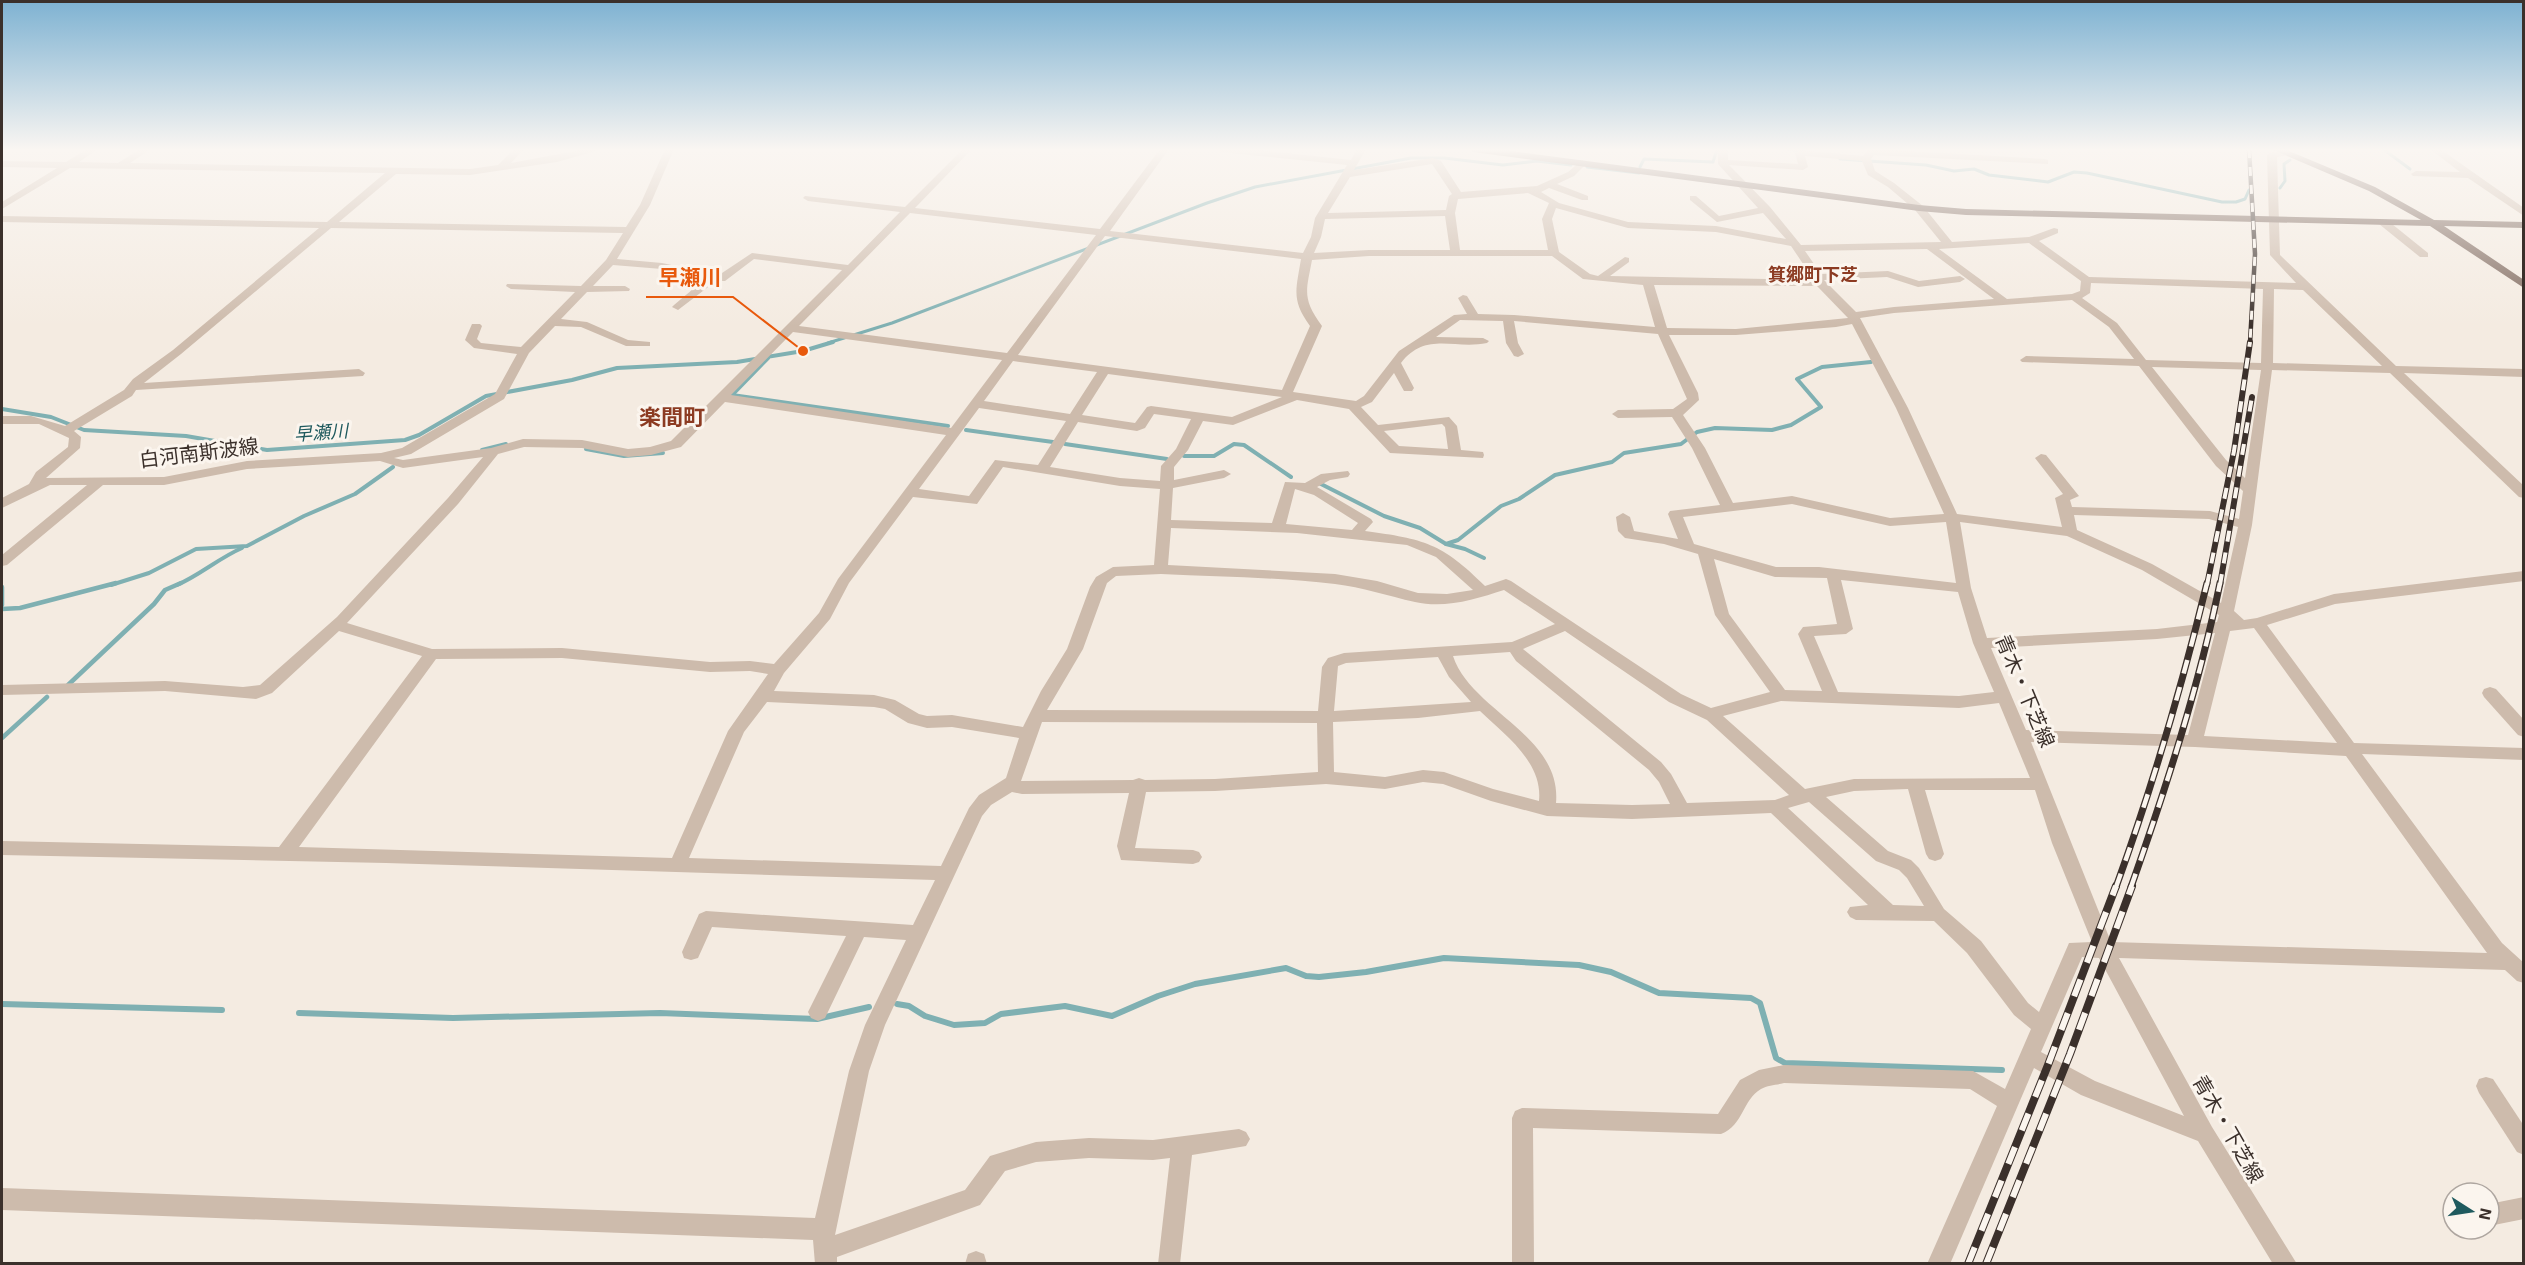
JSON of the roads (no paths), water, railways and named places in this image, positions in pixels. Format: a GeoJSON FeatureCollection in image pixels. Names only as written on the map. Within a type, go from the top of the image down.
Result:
{"type":"FeatureCollection","features":[{"type":"Feature","properties":{"kind":"main road"},"geometry":{"type":"LineString","coordinates":[[1918,208],[2007,214],[2523,225]]}},
{"type":"Feature","properties":{"kind":"main road"},"geometry":{"type":"LineString","coordinates":[[2406,208],[2433,223],[2523,285]]}},
{"type":"Feature","properties":{"kind":"main road"},"geometry":{"type":"LineString","coordinates":[[2421,208],[2450,223],[2523,274]]}},
{"type":"Feature","properties":{"kind":"street"},"geometry":{"type":"LineString","coordinates":[[2,420],[19,417],[71,427],[128,393],[348,208]]}},
{"type":"Feature","properties":{"kind":"street","name":"白河南斯波線"},"geometry":{"type":"LineString","coordinates":[[2,504],[35,485],[63,480],[164,481],[247,465],[381,457],[406,451],[502,392],[524,351],[610,262],[643,208]]}},
{"type":"Feature","properties":{"kind":"street"},"geometry":{"type":"LineString","coordinates":[[891,208],[1100,239],[1130,236],[1307,256],[1455,252],[1554,253],[1587,277],[1600,279],[1648,282],[1819,280],[1888,274],[1918,284],[1960,279]]}},
{"type":"Feature","properties":{"kind":"street"},"geometry":{"type":"LineString","coordinates":[[676,866],[736,731],[746,715],[763,696],[778,670],[825,616],[843,582],[1122,208]]}},
{"type":"Feature","properties":{"kind":"street"},"geometry":{"type":"LineString","coordinates":[[976,404],[1137,427],[1141,425],[1151,410],[1233,421],[1289,395],[1316,326],[1305,311],[1300,296],[1307,256],[1316,237],[1318,222],[1327,208]]}},
{"type":"Feature","properties":{"kind":"street"},"geometry":{"type":"LineString","coordinates":[[1451,208],[1455,252]]}},
{"type":"Feature","properties":{"kind":"street"},"geometry":{"type":"LineString","coordinates":[[1551,208],[1547,219],[1554,253]]}},
{"type":"Feature","properties":{"kind":"street"},"geometry":{"type":"LineString","coordinates":[[1567,208],[1628,225],[1716,229],[1796,246],[1949,245],[2031,240],[2054,231]]}},
{"type":"Feature","properties":{"kind":"street"},"geometry":{"type":"LineString","coordinates":[[1704,208],[1717,219]]}},
{"type":"Feature","properties":{"kind":"street"},"geometry":{"type":"LineString","coordinates":[[1918,208],[1949,245]]}},
{"type":"Feature","properties":{"kind":"street"},"geometry":{"type":"LineString","coordinates":[[2275,208],[2275,255],[2523,494]]}},
{"type":"Feature","properties":{"kind":"street"},"geometry":{"type":"LineString","coordinates":[[1676,218],[1717,219],[1766,209]]}},
{"type":"Feature","properties":{"kind":"street","name":"青木・下芝線"},"geometry":{"type":"LineString","coordinates":[[1766,209],[1796,246],[1819,280],[1853,318],[1902,408],[1952,517],[1964,588],[1981,643],[2041,784],[2061,843],[2104,949],[2205,1134],[2244,1200],[2286,1263]]}},
{"type":"Feature","properties":{"kind":"street"},"geometry":{"type":"LineString","coordinates":[[381,457],[387,461],[403,464],[492,453],[523,443],[582,444],[628,453],[660,450],[681,441],[907,210]]}},
{"type":"Feature","properties":{"kind":"street"},"geometry":{"type":"LineString","coordinates":[[1322,216],[1450,213]]}},
{"type":"Feature","properties":{"kind":"street"},"geometry":{"type":"LineString","coordinates":[[2,219],[629,230]]}},
{"type":"Feature","properties":{"kind":"street"},"geometry":{"type":"LineString","coordinates":[[2383,222],[2424,255]]}},
{"type":"Feature","properties":{"kind":"street"},"geometry":{"type":"LineString","coordinates":[[2031,240],[2086,280],[2306,287]]}},
{"type":"Feature","properties":{"kind":"street"},"geometry":{"type":"LineString","coordinates":[[1929,246],[2006,302]]}},
{"type":"Feature","properties":{"kind":"street"},"geometry":{"type":"LineString","coordinates":[[610,262],[662,266],[713,278],[724,277],[752,256],[850,268]]}},
{"type":"Feature","properties":{"kind":"street"},"geometry":{"type":"LineString","coordinates":[[1600,279],[1625,260]]}},
{"type":"Feature","properties":{"kind":"street"},"geometry":{"type":"LineString","coordinates":[[678,307],[713,278]]}},
{"type":"Feature","properties":{"kind":"street"},"geometry":{"type":"LineString","coordinates":[[790,328],[1289,395],[1353,406],[1368,399],[1403,353],[1458,317],[1508,318],[1662,332],[1736,332],[1836,324],[1853,318],[1894,310],[2074,297],[2085,293],[2086,280]]}},
{"type":"Feature","properties":{"kind":"street"},"geometry":{"type":"LineString","coordinates":[[1618,414],[1678,413],[1693,400],[1692,393],[1662,332],[1648,282]]}},
{"type":"Feature","properties":{"kind":"street"},"geometry":{"type":"LineString","coordinates":[[2195,741],[2245,525],[2267,366],[2269,285]]}},
{"type":"Feature","properties":{"kind":"street"},"geometry":{"type":"LineString","coordinates":[[511,286],[544,289],[588,287],[625,289]]}},
{"type":"Feature","properties":{"kind":"street"},"geometry":{"type":"LineString","coordinates":[[2074,297],[2113,325],[2221,463],[2249,489]]}},
{"type":"Feature","properties":{"kind":"street"},"geometry":{"type":"LineString","coordinates":[[1462,298],[1474,316]]}},
{"type":"Feature","properties":{"kind":"street"},"geometry":{"type":"LineString","coordinates":[[1508,318],[1512,343],[1518,354]]}},
{"type":"Feature","properties":{"kind":"street"},"geometry":{"type":"LineString","coordinates":[[551,322],[583,324],[626,343],[646,344]]}},
{"type":"Feature","properties":{"kind":"street"},"geometry":{"type":"LineString","coordinates":[[476,326],[471,340],[478,346],[524,351]]}},
{"type":"Feature","properties":{"kind":"street"},"geometry":{"type":"LineString","coordinates":[[1423,340],[1483,341]]}},
{"type":"Feature","properties":{"kind":"street"},"geometry":{"type":"LineString","coordinates":[[2026,360],[2523,373]]}},
{"type":"Feature","properties":{"kind":"street"},"geometry":{"type":"LineString","coordinates":[[1395,363],[1408,388]]}},
{"type":"Feature","properties":{"kind":"street"},"geometry":{"type":"LineString","coordinates":[[1042,469],[1104,370]]}},
{"type":"Feature","properties":{"kind":"street"},"geometry":{"type":"LineString","coordinates":[[134,387],[359,373]]}},
{"type":"Feature","properties":{"kind":"street"},"geometry":{"type":"LineString","coordinates":[[723,398],[954,432]]}},
{"type":"Feature","properties":{"kind":"street"},"geometry":{"type":"LineString","coordinates":[[1353,406],[1395,450],[1478,454]]}},
{"type":"Feature","properties":{"kind":"street"},"geometry":{"type":"LineString","coordinates":[[1678,413],[1690,430],[1694,443],[1729,509]]}},
{"type":"Feature","properties":{"kind":"street"},"geometry":{"type":"LineString","coordinates":[[1161,569],[1168,466],[1182,450],[1199,416]]}},
{"type":"Feature","properties":{"kind":"street"},"geometry":{"type":"LineString","coordinates":[[1373,429],[1444,420],[1451,426],[1455,453]]}},
{"type":"Feature","properties":{"kind":"street"},"geometry":{"type":"LineString","coordinates":[[35,485],[41,475],[74,448],[75,437],[71,427]]}},
{"type":"Feature","properties":{"kind":"street"},"geometry":{"type":"LineString","coordinates":[[2,690],[165,686],[256,693],[275,682],[336,625],[453,501],[492,453]]}},
{"type":"Feature","properties":{"kind":"street"},"geometry":{"type":"LineString","coordinates":[[2041,458],[2072,496],[2062,498],[2067,511],[2070,532]]}},
{"type":"Feature","properties":{"kind":"street"},"geometry":{"type":"LineString","coordinates":[[909,492],[972,501],[1000,463],[1120,482],[1166,485],[1224,474]]}},
{"type":"Feature","properties":{"kind":"street"},"geometry":{"type":"LineString","coordinates":[[1307,487],[1326,477],[1343,474]]}},
{"type":"Feature","properties":{"kind":"street"},"geometry":{"type":"LineString","coordinates":[[2,562],[100,481]]}},
{"type":"Feature","properties":{"kind":"street"},"geometry":{"type":"LineString","coordinates":[[1278,528],[1290,485],[1307,487],[1366,522],[1356,534]]}},
{"type":"Feature","properties":{"kind":"street"},"geometry":{"type":"LineString","coordinates":[[1688,546],[1675,514],[1792,500],[1890,522],[1913,522],[1952,517],[2070,532],[2147,567],[2225,619],[2250,624],[2334,599],[2521,579]]}},
{"type":"Feature","properties":{"kind":"street"},"geometry":{"type":"LineString","coordinates":[[2067,511],[2210,515],[2245,525]]}},
{"type":"Feature","properties":{"kind":"street"},"geometry":{"type":"LineString","coordinates":[[1623,517],[1625,531],[1630,535],[1688,546],[1775,572],[1820,570],[1833,575],[1964,588]]}},
{"type":"Feature","properties":{"kind":"street"},"geometry":{"type":"LineString","coordinates":[[1165,524],[1278,528],[1356,534],[1426,546],[1460,569],[1482,591]]}},
{"type":"Feature","properties":{"kind":"street"},"geometry":{"type":"LineString","coordinates":[[1706,553],[1722,615],[1781,695]]}},
{"type":"Feature","properties":{"kind":"street"},"geometry":{"type":"LineString","coordinates":[[826,1247],[859,1071],[875,1025],[980,807],[985,800],[1010,785],[1028,734],[1049,691],[1075,649],[1102,578],[1113,572],[1161,569],[1335,579],[1377,586],[1416,598],[1447,599],[1506,584],[1675,698],[1713,716],[1882,856],[1905,865],[1938,914],[1974,947],[2021,1009],[2042,1027]]}},
{"type":"Feature","properties":{"kind":"street"},"geometry":{"type":"LineString","coordinates":[[1832,696],[1806,634],[1808,630],[1815,629],[1846,629],[1833,575]]}},
{"type":"Feature","properties":{"kind":"street"},"geometry":{"type":"LineString","coordinates":[[1981,643],[2157,634],[2225,619]]}},
{"type":"Feature","properties":{"kind":"street"},"geometry":{"type":"LineString","coordinates":[[1326,778],[1326,717],[1330,667],[1338,659],[1515,647],[1568,624]]}},
{"type":"Feature","properties":{"kind":"street"},"geometry":{"type":"LineString","coordinates":[[2250,624],[2349,750],[2495,949],[2523,975]]}},
{"type":"Feature","properties":{"kind":"street"},"geometry":{"type":"LineString","coordinates":[[336,625],[432,654],[562,653],[710,667],[750,666],[778,670]]}},
{"type":"Feature","properties":{"kind":"street"},"geometry":{"type":"LineString","coordinates":[[1515,647],[1521,657],[1655,766],[1665,778],[1681,809]]}},
{"type":"Feature","properties":{"kind":"street"},"geometry":{"type":"LineString","coordinates":[[1445,653],[1447,663],[1458,679],[1517,738],[1538,763],[1548,786],[1547,809]]}},
{"type":"Feature","properties":{"kind":"street"},"geometry":{"type":"LineString","coordinates":[[284,854],[432,654]]}},
{"type":"Feature","properties":{"kind":"street"},"geometry":{"type":"LineString","coordinates":[[2490,693],[2523,731]]}},
{"type":"Feature","properties":{"kind":"street"},"geometry":{"type":"LineString","coordinates":[[1713,716],[1718,711],[1781,695],[1959,702],[2003,697]]}},
{"type":"Feature","properties":{"kind":"street"},"geometry":{"type":"LineString","coordinates":[[763,696],[873,701],[889,704],[914,719],[927,722],[952,721],[1028,734]]}},
{"type":"Feature","properties":{"kind":"street"},"geometry":{"type":"LineString","coordinates":[[1037,716],[1408,715],[1472,708],[1482,704]]}},
{"type":"Feature","properties":{"kind":"street"},"geometry":{"type":"LineString","coordinates":[[2021,736],[2195,741],[2349,750],[2357,748],[2523,754]]}},
{"type":"Feature","properties":{"kind":"street"},"geometry":{"type":"LineString","coordinates":[[1010,785],[1022,788],[1139,784],[1215,785],[1326,778],[1385,783],[1423,776],[1444,778],[1491,795],[1547,809],[1613,812],[1775,806],[1807,795],[1854,785],[2041,784]]}},
{"type":"Feature","properties":{"kind":"street"},"geometry":{"type":"LineString","coordinates":[[1915,783],[1935,854]]}},
{"type":"Feature","properties":{"kind":"street"},"geometry":{"type":"LineString","coordinates":[[1139,784],[1126,846],[1127,855],[1193,857]]}},
{"type":"Feature","properties":{"kind":"street"},"geometry":{"type":"LineString","coordinates":[[1775,806],[1888,912]]}},
{"type":"Feature","properties":{"kind":"street"},"geometry":{"type":"LineString","coordinates":[[3,850],[284,854],[947,873]]}},
{"type":"Feature","properties":{"kind":"street"},"geometry":{"type":"LineString","coordinates":[[1856,912],[1938,914]]}},
{"type":"Feature","properties":{"kind":"street"},"geometry":{"type":"LineString","coordinates":[[691,952],[706,919],[919,933]]}},
{"type":"Feature","properties":{"kind":"street"},"geometry":{"type":"LineString","coordinates":[[818,1012],[858,929]]}},
{"type":"Feature","properties":{"kind":"street"},"geometry":{"type":"LineString","coordinates":[[1938,1263],[2076,949],[2508,962]]}},
{"type":"Feature","properties":{"kind":"street"},"geometry":{"type":"LineString","coordinates":[[2030,1056],[2088,1088],[2205,1134]]}},
{"type":"Feature","properties":{"kind":"street"},"geometry":{"type":"LineString","coordinates":[[1523,1263],[1522,1118],[1721,1124],[1728,1119],[1746,1087],[1759,1079],[1805,1073],[1973,1080],[2008,1102]]}},
{"type":"Feature","properties":{"kind":"street"},"geometry":{"type":"LineString","coordinates":[[2486,1086],[2521,1137]]}},
{"type":"Feature","properties":{"kind":"street"},"geometry":{"type":"LineString","coordinates":[[2,1199],[826,1247],[972,1198],[998,1163],[1036,1152],[1089,1148],[1153,1150],[1239,1139]]}},
{"type":"Feature","properties":{"kind":"street"},"geometry":{"type":"LineString","coordinates":[[1169,1263],[1182,1146]]}},
{"type":"Feature","properties":{"kind":"street"},"geometry":{"type":"LineString","coordinates":[[2501,1213],[2523,1208]]}},
{"type":"Feature","properties":{"kind":"waterway","name":"早瀬川"},"geometry":{"type":"LineString","coordinates":[[828,343],[892,323],[1194,208]]}},
{"type":"Feature","properties":{"kind":"waterway","name":"早瀬川"},"geometry":{"type":"LineString","coordinates":[[2,409],[51,417],[84,430],[186,436],[267,450],[405,440],[419,435],[486,396],[572,380],[617,368],[737,362],[803,351],[833,342]]}},
{"type":"Feature","properties":{"kind":"waterway"},"geometry":{"type":"LineString","coordinates":[[768,358],[732,395],[948,426]]}},
{"type":"Feature","properties":{"kind":"waterway"},"geometry":{"type":"LineString","coordinates":[[1446,544],[1458,540],[1501,506],[1519,499],[1555,475],[1612,462],[1624,453],[1681,444],[1697,432],[1715,428],[1772,430],[1791,425],[1821,407],[1797,379],[1822,367],[1871,362]]}},
{"type":"Feature","properties":{"kind":"waterway"},"geometry":{"type":"LineString","coordinates":[[966,430],[1053,442]]}},
{"type":"Feature","properties":{"kind":"waterway"},"geometry":{"type":"LineString","coordinates":[[482,450],[506,444]]}},
{"type":"Feature","properties":{"kind":"waterway"},"geometry":{"type":"LineString","coordinates":[[1065,444],[1167,459]]}},
{"type":"Feature","properties":{"kind":"waterway"},"geometry":{"type":"LineString","coordinates":[[1184,456],[1214,456],[1234,444],[1244,445],[1291,477]]}},
{"type":"Feature","properties":{"kind":"waterway"},"geometry":{"type":"LineString","coordinates":[[586,449],[624,456],[663,453]]}},
{"type":"Feature","properties":{"kind":"waterway"},"geometry":{"type":"LineString","coordinates":[[111,585],[149,573],[196,549],[247,546],[304,516],[355,494],[393,467]]}},
{"type":"Feature","properties":{"kind":"waterway"},"geometry":{"type":"LineString","coordinates":[[1319,483],[1384,516],[1420,528],[1446,544]]}},
{"type":"Feature","properties":{"kind":"waterway"},"geometry":{"type":"LineString","coordinates":[[1446,544],[1465,549],[1484,558]]}},
{"type":"Feature","properties":{"kind":"waterway"},"geometry":{"type":"LineString","coordinates":[[180,584],[242,548]]}},
{"type":"Feature","properties":{"kind":"waterway"},"geometry":{"type":"LineString","coordinates":[[2,609],[20,608],[116,583]]}},
{"type":"Feature","properties":{"kind":"waterway"},"geometry":{"type":"LineString","coordinates":[[68,685],[154,604],[165,590],[180,584]]}},
{"type":"Feature","properties":{"kind":"waterway"},"geometry":{"type":"LineString","coordinates":[[2,587],[2,605]]}},
{"type":"Feature","properties":{"kind":"waterway"},"geometry":{"type":"LineString","coordinates":[[2,738],[47,697]]}},
{"type":"Feature","properties":{"kind":"waterway"},"geometry":{"type":"LineString","coordinates":[[897,1004],[909,1006],[925,1016],[954,1025],[985,1023],[1001,1014],[1065,1006],[1112,1016],[1158,996],[1195,984],[1286,968],[1306,976],[1319,977],[1366,972],[1444,958],[1579,965],[1611,972],[1659,993],[1751,998],[1760,1003],[1776,1058],[1785,1063],[2002,1070]]}},
{"type":"Feature","properties":{"kind":"waterway"},"geometry":{"type":"LineString","coordinates":[[2,1004],[222,1010]]}},
{"type":"Feature","properties":{"kind":"waterway"},"geometry":{"type":"LineString","coordinates":[[299,1013],[453,1018],[660,1013],[817,1019],[869,1007]]}},
{"type":"Feature","properties":{"kind":"railway"},"geometry":{"type":"LineString","coordinates":[[2250,343],[2255,254],[2252,208]]}},
{"type":"Feature","properties":{"kind":"railway"},"geometry":{"type":"LineString","coordinates":[[2207,585],[2234,451],[2250,342]]}},
{"type":"Feature","properties":{"kind":"railway"},"geometry":{"type":"LineString","coordinates":[[2220,585],[2252,397]]}},
{"type":"Feature","properties":{"kind":"railway"},"geometry":{"type":"LineString","coordinates":[[2116,887],[2166,736],[2207,583]]}},
{"type":"Feature","properties":{"kind":"railway"},"geometry":{"type":"LineString","coordinates":[[2131,887],[2181,736],[2212,622],[2220,583]]}},
{"type":"Feature","properties":{"kind":"railway"},"geometry":{"type":"LineString","coordinates":[[1968,1264],[2048,1065],[2116,886]]}},
{"type":"Feature","properties":{"kind":"railway"},"geometry":{"type":"LineString","coordinates":[[1986,1264],[2070,1054],[2132,886]]}},
{"type":"Feature","properties":{"kind":"place","name":"早瀬川"},"geometry":{"type":"Point","coordinates":[803,351]}},
{"type":"Feature","properties":{"kind":"district","name":"箕郷町下芝"},"geometry":{"type":"Point","coordinates":[1813,275]}},
{"type":"Feature","properties":{"kind":"district","name":"楽間町"},"geometry":{"type":"Point","coordinates":[672,417]}}]}
